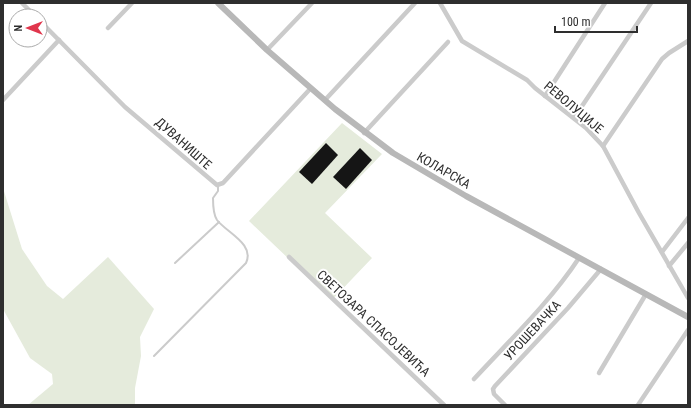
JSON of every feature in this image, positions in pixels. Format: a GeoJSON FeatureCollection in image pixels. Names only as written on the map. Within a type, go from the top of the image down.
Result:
{"type":"FeatureCollection","features":[{"type":"Feature","properties":{"kind":"main road","name":"КОЛАРСКА"},"geometry":{"type":"LineString","coordinates":[[222,4],[267,50],[364,133],[417,168],[688,317]]}},
{"type":"Feature","properties":{"kind":"street"},"geometry":{"type":"LineString","coordinates":[[108,28],[132,3]]}},
{"type":"Feature","properties":{"kind":"street"},"geometry":{"type":"LineString","coordinates":[[267,50],[312,3]]}},
{"type":"Feature","properties":{"kind":"street"},"geometry":{"type":"LineString","coordinates":[[324,100],[415,3]]}},
{"type":"Feature","properties":{"kind":"street","name":"РЕВОЛУЦИЈЕ"},"geometry":{"type":"LineString","coordinates":[[440,3],[462,41],[517,73],[596,137],[603,146],[688,298]]}},
{"type":"Feature","properties":{"kind":"street"},"geometry":{"type":"LineString","coordinates":[[545,96],[604,3]]}},
{"type":"Feature","properties":{"kind":"street"},"geometry":{"type":"LineString","coordinates":[[574,118],[651,3]]}},
{"type":"Feature","properties":{"kind":"street","name":"ДУВАНИШТЕ"},"geometry":{"type":"LineString","coordinates":[[48,29],[125,107],[149,125],[192,166],[218,185],[223,183],[311,88]]}},
{"type":"Feature","properties":{"kind":"street"},"geometry":{"type":"LineString","coordinates":[[3,100],[59,40]]}},
{"type":"Feature","properties":{"kind":"street"},"geometry":{"type":"LineString","coordinates":[[603,146],[662,59],[668,52],[688,41]]}},
{"type":"Feature","properties":{"kind":"street"},"geometry":{"type":"LineString","coordinates":[[364,133],[448,42]]}},
{"type":"Feature","properties":{"kind":"street"},"geometry":{"type":"LineString","coordinates":[[662,252],[688,218]]}},
{"type":"Feature","properties":{"kind":"street"},"geometry":{"type":"LineString","coordinates":[[669,266],[688,244]]}},
{"type":"Feature","properties":{"kind":"street","name":"СВЕТОЗАРА СПАСОЈЕВИЋА"},"geometry":{"type":"LineString","coordinates":[[289,257],[444,405]]}},
{"type":"Feature","properties":{"kind":"street"},"geometry":{"type":"LineString","coordinates":[[474,379],[568,275],[579,258]]}},
{"type":"Feature","properties":{"kind":"street","name":"УРОШЕВАЧКА"},"geometry":{"type":"LineString","coordinates":[[505,405],[494,394],[493,389],[495,386],[568,308],[601,269]]}},
{"type":"Feature","properties":{"kind":"street"},"geometry":{"type":"LineString","coordinates":[[599,372],[646,294]]}},
{"type":"Feature","properties":{"kind":"street"},"geometry":{"type":"LineString","coordinates":[[638,405],[688,330]]}},
{"type":"Feature","properties":{"kind":"lane"},"geometry":{"type":"LineString","coordinates":[[154,356],[246,263],[249,258],[248,251],[219,222],[214,214],[213,202],[218,185]]}},
{"type":"Feature","properties":{"kind":"lane"},"geometry":{"type":"LineString","coordinates":[[175,263],[219,222]]}},
{"type":"Feature","properties":{"kind":"green space"},"geometry":{"type":"Polygon","coordinates":[[[342,123],[382,154],[325,213],[372,258],[332,300],[249,221],[342,123]]]}},
{"type":"Feature","properties":{"kind":"green space"},"geometry":{"type":"Polygon","coordinates":[[[3,188],[22,249],[47,286],[63,299],[108,257],[154,309],[140,337],[141,356],[135,388],[135,405],[28,405],[53,384],[52,374],[30,358],[3,309],[3,188]]]}},
{"type":"Feature","properties":{"kind":"building"},"geometry":{"type":"Polygon","coordinates":[[[326,143],[338,155],[312,184],[299,172],[326,143]]]}},
{"type":"Feature","properties":{"kind":"building"},"geometry":{"type":"Polygon","coordinates":[[[360,148],[372,160],[346,189],[333,177],[360,148]]]}}]}
